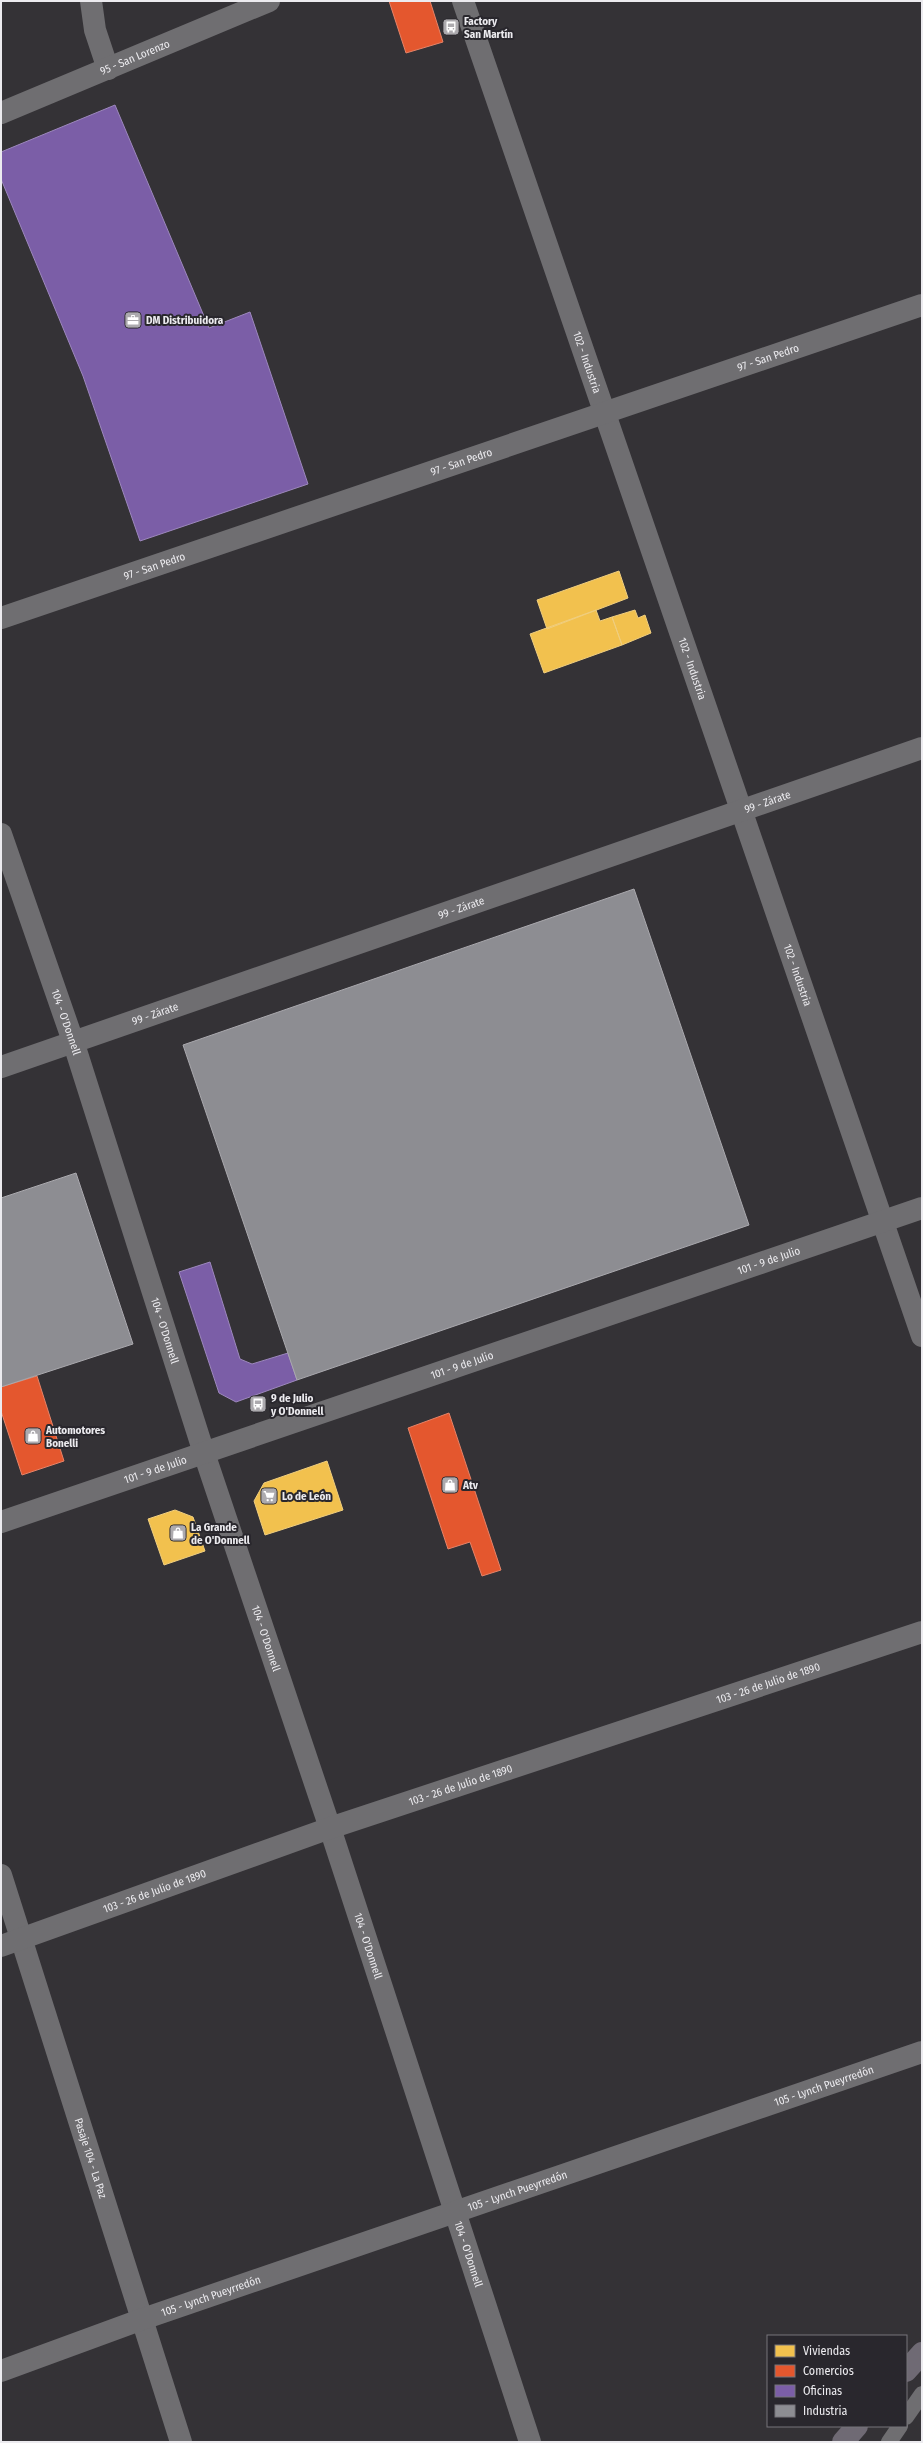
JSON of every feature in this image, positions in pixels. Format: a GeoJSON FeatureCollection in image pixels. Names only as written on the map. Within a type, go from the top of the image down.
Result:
{"type":"FeatureCollection","features":[{"type":"Feature","properties":{"kind":"main road"},"geometry":{"type":"LineString","coordinates":[[907,2370],[922,2353]]}},
{"type":"Feature","properties":{"kind":"main road"},"geometry":{"type":"LineString","coordinates":[[843,2442],[856,2427]]}},
{"type":"Feature","properties":{"kind":"street"},"geometry":{"type":"LineString","coordinates":[[91,1],[95,30],[108,69]]}},
{"type":"Feature","properties":{"kind":"street","name":"95 - San Lorenzo"},"geometry":{"type":"LineString","coordinates":[[1,113],[269,1]]}},
{"type":"Feature","properties":{"kind":"street","name":"102 - Industria"},"geometry":{"type":"LineString","coordinates":[[464,1],[884,1221],[922,1336]]}},
{"type":"Feature","properties":{"kind":"street","name":"97 - San Pedro"},"geometry":{"type":"LineString","coordinates":[[1,618],[606,411],[922,305]]}},
{"type":"Feature","properties":{"kind":"street","name":"99 - Zárate"},"geometry":{"type":"LineString","coordinates":[[1,1067],[74,1044],[922,748]]}},
{"type":"Feature","properties":{"kind":"street","name":"104 - O'Donnell"},"geometry":{"type":"LineString","coordinates":[[1,834],[74,1044],[204,1453],[330,1828],[530,2442]]}},
{"type":"Feature","properties":{"kind":"street","name":"101 - 9 de Julio"},"geometry":{"type":"LineString","coordinates":[[1,1522],[922,1208]]}},
{"type":"Feature","properties":{"kind":"street","name":"103 - 26 de Julio de 1890"},"geometry":{"type":"LineString","coordinates":[[11,1942],[330,1828],[922,1632]]}},
{"type":"Feature","properties":{"kind":"street","name":"Pasaje 104 - La Paz"},"geometry":{"type":"LineString","coordinates":[[1,1875],[11,1942],[180,2442]]}},
{"type":"Feature","properties":{"kind":"street","name":"105 - Lynch Pueyrredón"},"geometry":{"type":"LineString","coordinates":[[1,2371],[140,2320],[922,2052]]}},
{"type":"Feature","properties":{"kind":"lane"},"geometry":{"type":"LineString","coordinates":[[907,2416],[922,2394]]}},
{"type":"Feature","properties":{"kind":"lane"},"geometry":{"type":"LineString","coordinates":[[889,2442],[899,2427]]}},
{"type":"Feature","properties":{"kind":"building: Viviendas"},"geometry":{"type":"Polygon","coordinates":[[[619,571],[628,598],[547,629],[537,600],[619,571]]]}},
{"type":"Feature","properties":{"kind":"building: Viviendas"},"geometry":{"type":"Polygon","coordinates":[[[596,610],[600,621],[612,617],[622,645],[544,673],[530,634],[596,610]]]}},
{"type":"Feature","properties":{"kind":"building: Viviendas"},"geometry":{"type":"Polygon","coordinates":[[[635,610],[638,618],[645,615],[651,633],[622,645],[612,617],[635,610]]]}},
{"type":"Feature","properties":{"kind":"building: Viviendas"},"geometry":{"type":"Polygon","coordinates":[[[327,1461],[343,1510],[265,1535],[254,1501],[264,1483],[327,1461]]]}},
{"type":"Feature","properties":{"kind":"building: Viviendas"},"geometry":{"type":"Polygon","coordinates":[[[175,1510],[193,1517],[205,1551],[164,1565],[148,1519],[175,1510]]]}},
{"type":"Feature","properties":{"kind":"building: Comercios"},"geometry":{"type":"Polygon","coordinates":[[[389,1],[430,1],[443,42],[406,53],[389,1]]]}},
{"type":"Feature","properties":{"kind":"building: Comercios","name":"Automotores Bonelli"},"geometry":{"type":"Polygon","coordinates":[[[37,1376],[64,1461],[22,1475],[1,1411],[1,1387],[37,1376]]]}},
{"type":"Feature","properties":{"kind":"building: Comercios","name":"Atv"},"geometry":{"type":"Polygon","coordinates":[[[449,1413],[501,1570],[482,1576],[470,1542],[448,1549],[408,1428],[449,1413]]]}},
{"type":"Feature","properties":{"kind":"building: Oficinas","name":"DM Distribuidora"},"geometry":{"type":"Polygon","coordinates":[[[115,105],[209,328],[250,312],[308,484],[140,541],[83,376],[1,179],[1,152],[115,105]]]}},
{"type":"Feature","properties":{"kind":"building: Oficinas"},"geometry":{"type":"Polygon","coordinates":[[[210,1262],[240,1359],[252,1364],[288,1353],[297,1380],[236,1402],[219,1393],[179,1272],[210,1262]]]}},
{"type":"Feature","properties":{"kind":"building: Industria"},"geometry":{"type":"Polygon","coordinates":[[[634,889],[749,1225],[297,1380],[183,1045],[634,889]]]}},
{"type":"Feature","properties":{"kind":"building: Industria"},"geometry":{"type":"Polygon","coordinates":[[[76,1173],[133,1344],[1,1387],[1,1198],[76,1173]]]}},
{"type":"Feature","properties":{"kind":"place","name":"Factory San Martín"},"geometry":{"type":"Point","coordinates":[451,27]}},
{"type":"Feature","properties":{"kind":"place","name":"DM Distribuidora"},"geometry":{"type":"Point","coordinates":[133,320]}},
{"type":"Feature","properties":{"kind":"place","name":"9 de Julio y O'Donnell"},"geometry":{"type":"Point","coordinates":[258,1404]}},
{"type":"Feature","properties":{"kind":"place","name":"Automotores Bonelli"},"geometry":{"type":"Point","coordinates":[33,1436]}},
{"type":"Feature","properties":{"kind":"place","name":"Atv"},"geometry":{"type":"Point","coordinates":[450,1485]}},
{"type":"Feature","properties":{"kind":"place","name":"Lo de León"},"geometry":{"type":"Point","coordinates":[269,1496]}},
{"type":"Feature","properties":{"kind":"place","name":"La Grande de O'Donnell"},"geometry":{"type":"Point","coordinates":[178,1533]}}]}
